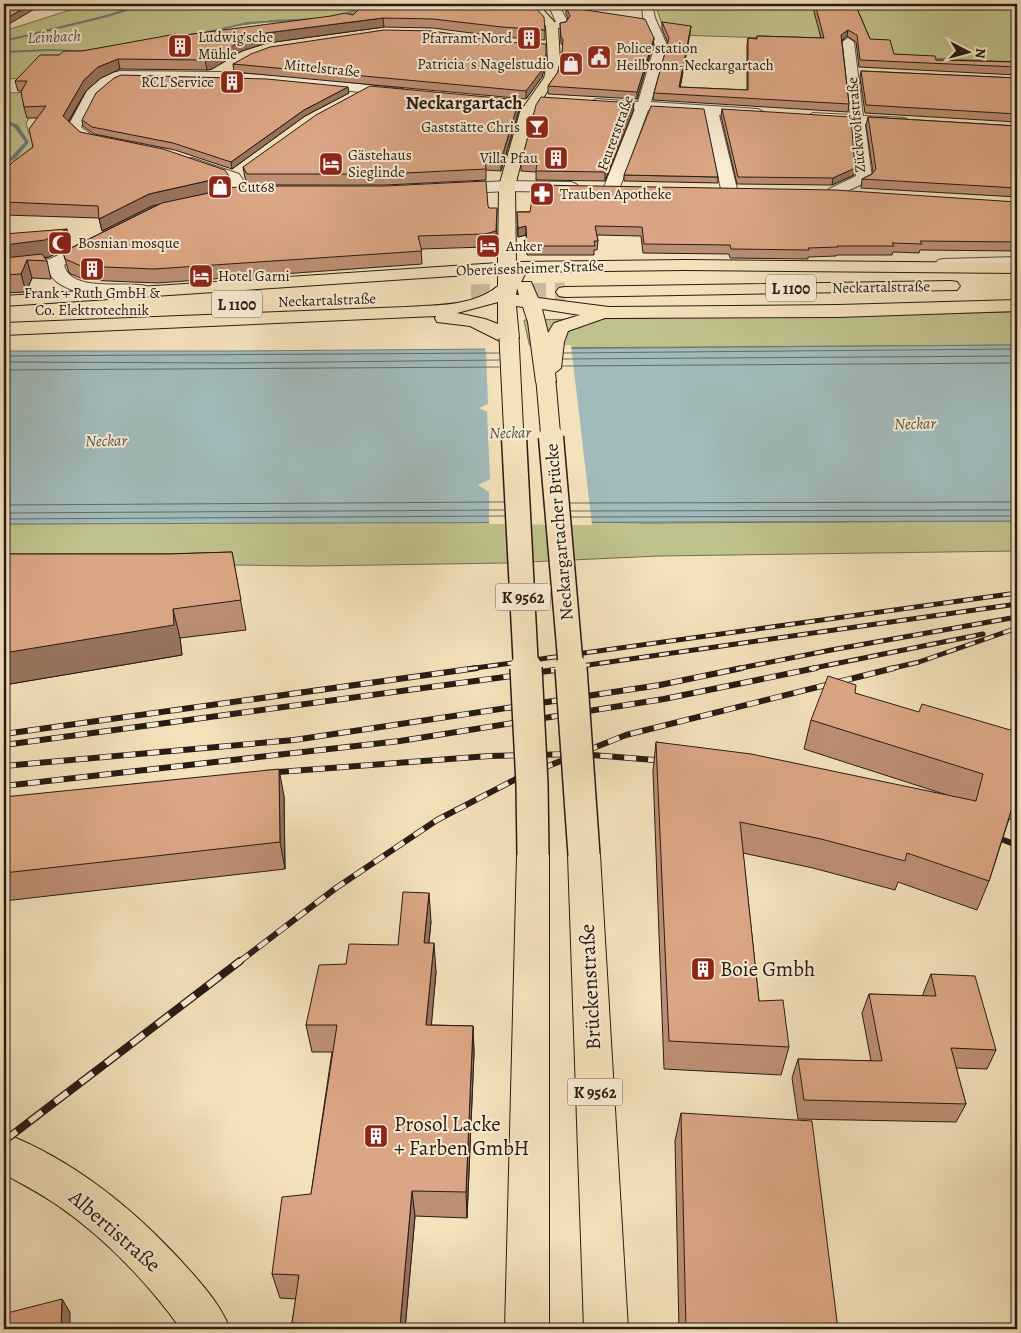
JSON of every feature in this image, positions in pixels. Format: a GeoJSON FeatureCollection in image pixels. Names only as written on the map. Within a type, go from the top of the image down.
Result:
{"type":"FeatureCollection","features":[{"type":"Feature","properties":{"kind":"main road"},"geometry":{"type":"LineString","coordinates":[[531,4],[539,10],[552,26]]}},
{"type":"Feature","properties":{"kind":"main road","name":"K 9562"},"geometry":{"type":"LineString","coordinates":[[547,337],[516,286],[507,186],[529,102],[550,78],[552,26]]}},
{"type":"Feature","properties":{"kind":"main road","name":"Obereisesheimer Straße"},"geometry":{"type":"LineString","coordinates":[[201,288],[516,286],[617,264],[858,267]]}},
{"type":"Feature","properties":{"kind":"main road"},"geometry":{"type":"LineString","coordinates":[[4,329],[405,312],[454,308],[486,301],[516,286],[576,272],[766,267]]}},
{"type":"Feature","properties":{"kind":"main road"},"geometry":{"type":"LineString","coordinates":[[858,267],[1017,268]]}},
{"type":"Feature","properties":{"kind":"main road"},"geometry":{"type":"LineString","coordinates":[[516,286],[609,313]]}},
{"type":"Feature","properties":{"kind":"main road","name":"Neckargartacher Brücke"},"geometry":{"type":"LineString","coordinates":[[516,286],[509,338],[532,784],[533,855],[528,1278]]}},
{"type":"Feature","properties":{"kind":"main road","name":"Neckartalstraße"},"geometry":{"type":"LineString","coordinates":[[565,292],[969,286]]}},
{"type":"Feature","properties":{"kind":"main road"},"geometry":{"type":"LineString","coordinates":[[4,301],[201,288]]}},
{"type":"Feature","properties":{"kind":"main road","name":"Neckartalstraße"},"geometry":{"type":"LineString","coordinates":[[4,314],[471,294]]}},
{"type":"Feature","properties":{"kind":"main road"},"geometry":{"type":"LineString","coordinates":[[547,337],[560,327],[590,316],[609,313],[838,311],[1017,306]]}},
{"type":"Feature","properties":{"kind":"main road"},"geometry":{"type":"LineString","coordinates":[[237,320],[464,318],[494,328],[509,338]]}},
{"type":"Feature","properties":{"kind":"main road","name":"Neckargartacher Brücke"},"geometry":{"type":"LineString","coordinates":[[547,337],[555,356],[546,382],[570,660],[584,855]]}},
{"type":"Feature","properties":{"kind":"main road","name":"Brückenstraße"},"geometry":{"type":"LineString","coordinates":[[584,855],[606,1329]]}},
{"type":"Feature","properties":{"kind":"main road","name":"Albertistraße"},"geometry":{"type":"LineString","coordinates":[[4,1152],[79,1195],[112,1223],[161,1270],[208,1329]]}},
{"type":"Feature","properties":{"kind":"main road"},"geometry":{"type":"LineString","coordinates":[[512,1329],[528,1278]]}},
{"type":"Feature","properties":{"kind":"main road","name":"K 9562"},"geometry":{"type":"LineString","coordinates":[[527,1329],[528,1278]]}},
{"type":"Feature","properties":{"kind":"street"},"geometry":{"type":"LineString","coordinates":[[552,26],[560,25],[562,22],[553,4]]}},
{"type":"Feature","properties":{"kind":"street","name":"Feurerstraße"},"geometry":{"type":"LineString","coordinates":[[612,187],[643,107],[661,45],[649,18],[647,4]]}},
{"type":"Feature","properties":{"kind":"street","name":"Zückwolfstraße"},"geometry":{"type":"LineString","coordinates":[[834,192],[864,178],[856,119],[856,72],[848,42]]}},
{"type":"Feature","properties":{"kind":"street"},"geometry":{"type":"LineString","coordinates":[[210,76],[230,66]]}},
{"type":"Feature","properties":{"kind":"street","name":"Mittelstraße"},"geometry":{"type":"LineString","coordinates":[[121,146],[88,139],[74,128],[94,90],[110,77],[135,74],[210,76],[308,82],[414,94]]}},
{"type":"Feature","properties":{"kind":"street"},"geometry":{"type":"LineString","coordinates":[[344,103],[369,89]]}},
{"type":"Feature","properties":{"kind":"street"},"geometry":{"type":"LineString","coordinates":[[529,102],[555,100]]}},
{"type":"Feature","properties":{"kind":"street"},"geometry":{"type":"LineString","coordinates":[[584,102],[769,114]]}},
{"type":"Feature","properties":{"kind":"street"},"geometry":{"type":"LineString","coordinates":[[712,110],[729,189]]}},
{"type":"Feature","properties":{"kind":"street"},"geometry":{"type":"LineString","coordinates":[[798,116],[922,123]]}},
{"type":"Feature","properties":{"kind":"street"},"geometry":{"type":"LineString","coordinates":[[177,158],[238,174],[236,193],[260,191]]}},
{"type":"Feature","properties":{"kind":"street"},"geometry":{"type":"LineString","coordinates":[[439,189],[507,186],[630,188]]}},
{"type":"Feature","properties":{"kind":"street"},"geometry":{"type":"LineString","coordinates":[[711,189],[748,190]]}},
{"type":"Feature","properties":{"kind":"street"},"geometry":{"type":"LineString","coordinates":[[815,191],[864,193]]}},
{"type":"Feature","properties":{"kind":"street"},"geometry":{"type":"LineString","coordinates":[[4,269],[41,266],[58,271],[112,234]]}},
{"type":"Feature","properties":{"kind":"street","name":"Obereisesheimer Straße"},"geometry":{"type":"LineString","coordinates":[[858,267],[1017,262]]}},
{"type":"Feature","properties":{"kind":"street","name":"Obereisesheimer Straße"},"geometry":{"type":"LineString","coordinates":[[58,271],[71,284],[104,290],[201,288]]}},
{"type":"Feature","properties":{"kind":"green space"},"geometry":{"type":"Polygon","coordinates":[[[89,4],[373,4],[349,15],[327,20],[279,20],[234,26],[77,61],[65,77],[4,79],[4,31],[89,4]]]}},
{"type":"Feature","properties":{"kind":"green space"},"geometry":{"type":"Polygon","coordinates":[[[655,4],[1017,4],[1017,62],[865,55],[863,41],[675,35],[665,33],[655,4]]]}},
{"type":"Feature","properties":{"kind":"green space"},"geometry":{"type":"Polygon","coordinates":[[[46,92],[26,123],[29,134],[39,136],[36,148],[4,171],[4,93],[46,92]]]}},
{"type":"Feature","properties":{"kind":"green space"},"geometry":{"type":"Polygon","coordinates":[[[1017,312],[1017,345],[530,348],[524,320],[1017,312]]]}},
{"type":"Feature","properties":{"kind":"green space"},"geometry":{"type":"Polygon","coordinates":[[[504,521],[650,523],[1017,521],[1017,551],[659,556],[505,563],[310,566],[4,562],[4,524],[504,521]]]}},
{"type":"Feature","properties":{"kind":"water","name":"Neckar"},"geometry":{"type":"Polygon","coordinates":[[[1017,345],[1017,521],[4,524],[4,351],[1017,345]]]}},
{"type":"Feature","properties":{"kind":"pier"},"geometry":{"type":"Polygon","coordinates":[[[571,345],[592,525],[489,524],[489,492],[478,485],[490,479],[487,412],[479,408],[488,404],[486,352],[484,346],[571,345]]]}},
{"type":"Feature","properties":{"kind":"building"},"geometry":{"type":"Polygon","coordinates":[[[4,4],[31,4],[4,20],[4,4]]]}},
{"type":"Feature","properties":{"kind":"building"},"geometry":{"type":"Polygon","coordinates":[[[364,4],[532,4],[544,17],[545,30],[433,19],[383,18],[266,33],[241,41],[211,59],[205,60],[118,59],[98,67],[84,80],[63,116],[80,132],[163,149],[225,170],[229,176],[149,194],[99,219],[98,206],[4,202],[4,171],[33,147],[29,129],[46,106],[24,107],[21,92],[27,81],[15,81],[40,55],[59,55],[64,51],[82,51],[176,34],[177,36],[345,13],[353,15],[364,4]]]}},
{"type":"Feature","properties":{"kind":"building"},"geometry":{"type":"Polygon","coordinates":[[[815,4],[855,4],[870,39],[890,40],[894,54],[935,56],[936,60],[1017,62],[1017,67],[860,60],[857,35],[848,30],[841,35],[849,104],[654,93],[669,38],[662,22],[691,26],[679,87],[748,90],[748,38],[757,39],[757,36],[824,38],[815,4]]]}},
{"type":"Feature","properties":{"kind":"building"},"geometry":{"type":"Polygon","coordinates":[[[566,7],[645,19],[654,38],[637,92],[548,86],[558,72],[563,39],[561,37],[560,23],[566,22],[570,16],[566,7]]]}},
{"type":"Feature","properties":{"kind":"building"},"geometry":{"type":"Polygon","coordinates":[[[384,30],[433,31],[502,42],[546,44],[546,54],[542,70],[526,91],[233,64],[251,54],[270,47],[384,30]]]}},
{"type":"Feature","properties":{"kind":"building"},"geometry":{"type":"Polygon","coordinates":[[[861,71],[1017,78],[1017,114],[866,105],[861,71]]]}},
{"type":"Feature","properties":{"kind":"building"},"geometry":{"type":"Polygon","coordinates":[[[121,75],[267,79],[348,87],[304,110],[231,162],[173,143],[92,127],[82,120],[96,93],[114,78],[121,75]]]}},
{"type":"Feature","properties":{"kind":"building"},"geometry":{"type":"Polygon","coordinates":[[[370,86],[519,100],[501,160],[485,159],[486,169],[385,174],[247,174],[243,167],[316,115],[370,86]]]}},
{"type":"Feature","properties":{"kind":"building"},"geometry":{"type":"Polygon","coordinates":[[[541,97],[634,103],[605,172],[536,171],[537,163],[521,163],[536,105],[541,97]]]}},
{"type":"Feature","properties":{"kind":"building"},"geometry":{"type":"Polygon","coordinates":[[[651,106],[704,109],[718,177],[624,175],[651,106]]]}},
{"type":"Feature","properties":{"kind":"building"},"geometry":{"type":"Polygon","coordinates":[[[722,109],[851,117],[855,168],[833,178],[738,177],[722,109]]]}},
{"type":"Feature","properties":{"kind":"building"},"geometry":{"type":"Polygon","coordinates":[[[868,117],[1017,126],[1017,188],[862,179],[872,174],[876,169],[868,117]]]}},
{"type":"Feature","properties":{"kind":"building"},"geometry":{"type":"Polygon","coordinates":[[[486,181],[488,206],[489,208],[497,208],[496,231],[485,234],[418,236],[422,251],[154,269],[81,266],[65,259],[63,252],[162,203],[241,186],[385,186],[486,181]]]}},
{"type":"Feature","properties":{"kind":"building"},"geometry":{"type":"Polygon","coordinates":[[[534,185],[835,190],[1017,202],[1017,242],[920,241],[922,244],[892,243],[894,246],[837,246],[808,248],[809,250],[731,249],[730,245],[644,244],[642,227],[595,226],[598,241],[594,241],[595,246],[527,246],[526,226],[518,228],[517,212],[530,212],[534,185]]]}},
{"type":"Feature","properties":{"kind":"building"},"geometry":{"type":"Polygon","coordinates":[[[67,229],[45,240],[4,245],[4,234],[67,229]]]}},
{"type":"Feature","properties":{"kind":"building"},"geometry":{"type":"Polygon","coordinates":[[[42,254],[47,261],[27,260],[21,274],[4,275],[4,258],[42,254]]]}},
{"type":"Feature","properties":{"kind":"building"},"geometry":{"type":"Polygon","coordinates":[[[232,552],[241,600],[173,609],[174,625],[4,653],[4,554],[232,552]]]}},
{"type":"Feature","properties":{"kind":"building"},"geometry":{"type":"Polygon","coordinates":[[[828,676],[856,685],[855,693],[919,712],[922,704],[1017,732],[1017,747],[1013,758],[1017,759],[1017,792],[989,881],[907,853],[905,861],[821,839],[740,822],[759,1001],[783,1000],[789,1047],[669,1041],[656,742],[751,754],[976,801],[983,774],[811,720],[828,676]]]}},
{"type":"Feature","properties":{"kind":"building"},"geometry":{"type":"Polygon","coordinates":[[[279,769],[280,842],[4,873],[4,797],[279,769]]]}},
{"type":"Feature","properties":{"kind":"building","name":"Prosol Lacke + Farben GmbH"},"geometry":{"type":"Polygon","coordinates":[[[403,892],[429,893],[424,943],[434,943],[426,1025],[473,1026],[466,1192],[412,1191],[400,1326],[292,1323],[299,1275],[272,1274],[282,1197],[311,1194],[337,1025],[306,1025],[319,965],[346,964],[349,944],[398,945],[403,892]]]}},
{"type":"Feature","properties":{"kind":"building"},"geometry":{"type":"Polygon","coordinates":[[[931,974],[975,976],[996,1050],[951,1048],[966,1104],[804,1100],[798,1059],[882,1061],[869,994],[936,996],[931,974]]]}},
{"type":"Feature","properties":{"kind":"building"},"geometry":{"type":"Polygon","coordinates":[[[681,1113],[812,1121],[838,1329],[686,1329],[681,1113]]]}},
{"type":"Feature","properties":{"kind":"building"},"geometry":{"type":"Polygon","coordinates":[[[62,1299],[61,1329],[7,1329],[7,1313],[62,1299]]]}},
{"type":"Feature","properties":{"kind":"waterway"},"geometry":{"type":"LineString","coordinates":[[4,41],[107,16],[146,4]]}},
{"type":"Feature","properties":{"kind":"waterway","name":"Leinbach"},"geometry":{"type":"LineString","coordinates":[[338,17],[369,4]]}},
{"type":"Feature","properties":{"kind":"waterway","name":"Leinbach"},"geometry":{"type":"LineString","coordinates":[[187,37],[247,23],[315,19]]}},
{"type":"Feature","properties":{"kind":"waterway","name":"Leinbach"},"geometry":{"type":"LineString","coordinates":[[4,52],[93,51]]}},
{"type":"Feature","properties":{"kind":"waterway","name":"Leinbach"},"geometry":{"type":"LineString","coordinates":[[4,120],[16,126],[27,142],[14,157],[4,164]]}},
{"type":"Feature","properties":{"kind":"tunnel"},"geometry":{"type":"LineString","coordinates":[[471,294],[565,292]]}},
{"type":"Feature","properties":{"kind":"railway"},"geometry":{"type":"LineString","coordinates":[[468,669],[1017,593]]}},
{"type":"Feature","properties":{"kind":"railway"},"geometry":{"type":"LineString","coordinates":[[560,669],[1017,604]]}},
{"type":"Feature","properties":{"kind":"railway"},"geometry":{"type":"LineString","coordinates":[[736,669],[1017,617]]}},
{"type":"Feature","properties":{"kind":"railway"},"geometry":{"type":"LineString","coordinates":[[889,669],[919,662],[1017,628]]}},
{"type":"Feature","properties":{"kind":"railway"},"geometry":{"type":"LineString","coordinates":[[809,669],[983,634]]}},
{"type":"Feature","properties":{"kind":"railway"},"geometry":{"type":"LineString","coordinates":[[4,734],[477,668]]}},
{"type":"Feature","properties":{"kind":"railway"},"geometry":{"type":"LineString","coordinates":[[4,745],[570,668]]}},
{"type":"Feature","properties":{"kind":"railway"},"geometry":{"type":"LineString","coordinates":[[4,766],[294,740],[660,685],[742,668]]}},
{"type":"Feature","properties":{"kind":"railway"},"geometry":{"type":"LineString","coordinates":[[4,786],[400,741],[664,699],[816,668]]}},
{"type":"Feature","properties":{"kind":"railway"},"geometry":{"type":"LineString","coordinates":[[578,754],[626,735],[894,668]]}},
{"type":"Feature","properties":{"kind":"railway"},"geometry":{"type":"LineString","coordinates":[[239,962],[336,888],[437,820],[518,778],[578,754]]}},
{"type":"Feature","properties":{"kind":"railway"},"geometry":{"type":"LineString","coordinates":[[265,773],[489,756],[578,754]]}},
{"type":"Feature","properties":{"kind":"railway"},"geometry":{"type":"LineString","coordinates":[[578,754],[667,761]]}},
{"type":"Feature","properties":{"kind":"railway"},"geometry":{"type":"LineString","coordinates":[[990,835],[1017,845]]}},
{"type":"Feature","properties":{"kind":"railway"},"geometry":{"type":"LineString","coordinates":[[4,1141],[240,961]]}},
{"type":"Feature","properties":{"kind":"place","name":"Pfarramt Nord"},"geometry":{"type":"Point","coordinates":[529,38]}},
{"type":"Feature","properties":{"kind":"place","name":"Ludwig’sche Mühle"},"geometry":{"type":"Point","coordinates":[180,46]}},
{"type":"Feature","properties":{"kind":"place","name":"Police station Heilbronn-Neckargartach"},"geometry":{"type":"Point","coordinates":[599,57]}},
{"type":"Feature","properties":{"kind":"place","name":"Patricia´s Nagelstudio"},"geometry":{"type":"Point","coordinates":[571,64]}},
{"type":"Feature","properties":{"kind":"place","name":"RCL Service"},"geometry":{"type":"Point","coordinates":[232,82]}},
{"type":"Feature","properties":{"kind":"place","name":"Gaststätte Chris"},"geometry":{"type":"Point","coordinates":[537,127]}},
{"type":"Feature","properties":{"kind":"place","name":"Villa Pfau"},"geometry":{"type":"Point","coordinates":[556,158]}},
{"type":"Feature","properties":{"kind":"place","name":"Gästehaus Sieglinde"},"geometry":{"type":"Point","coordinates":[331,164]}},
{"type":"Feature","properties":{"kind":"place","name":"Cut68"},"geometry":{"type":"Point","coordinates":[220,187]}},
{"type":"Feature","properties":{"kind":"place","name":"Trauben Apotheke"},"geometry":{"type":"Point","coordinates":[542,194]}},
{"type":"Feature","properties":{"kind":"place","name":"Bosnian mosque"},"geometry":{"type":"Point","coordinates":[60,243]}},
{"type":"Feature","properties":{"kind":"place","name":"Anker"},"geometry":{"type":"Point","coordinates":[488,246]}},
{"type":"Feature","properties":{"kind":"place","name":"Frank + Ruth GmbH & Co. Elektrotechnik"},"geometry":{"type":"Point","coordinates":[92,269]}},
{"type":"Feature","properties":{"kind":"place","name":"Hotel Garni"},"geometry":{"type":"Point","coordinates":[201,276]}},
{"type":"Feature","properties":{"kind":"place","name":"Boie Gmbh"},"geometry":{"type":"Point","coordinates":[703,969]}},
{"type":"Feature","properties":{"kind":"place","name":"Prosol Lacke + Farben GmbH"},"geometry":{"type":"Point","coordinates":[376,1136]}},
{"type":"Feature","properties":{"kind":"district","name":"Neckargartach"},"geometry":{"type":"Point","coordinates":[464,102]}}]}
